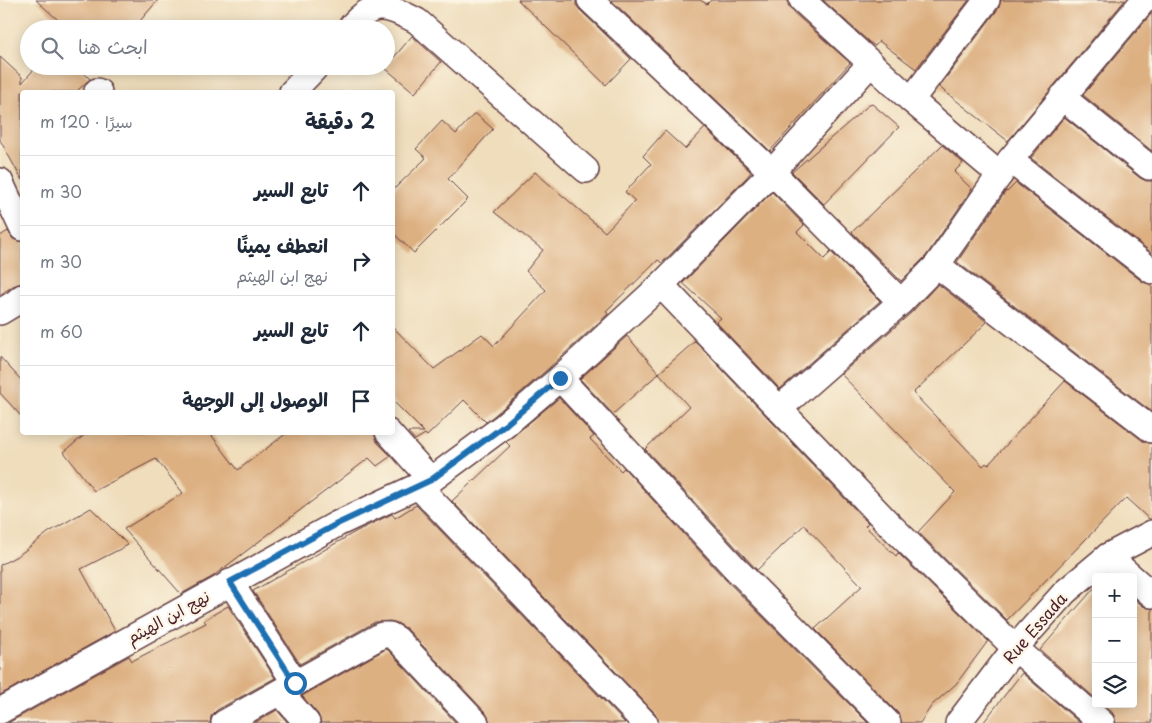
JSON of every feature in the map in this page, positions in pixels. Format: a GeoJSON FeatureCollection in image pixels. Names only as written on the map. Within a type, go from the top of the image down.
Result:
{"type":"FeatureCollection","features":[{"type":"Feature","properties":{"kind":"street"},"geometry":{"type":"LineString","coordinates":[[590,0],[772,172],[901,302]]}},
{"type":"Feature","properties":{"kind":"street"},"geometry":{"type":"LineString","coordinates":[[802,0],[911,100],[1152,271]]}},
{"type":"Feature","properties":{"kind":"street"},"geometry":{"type":"LineString","coordinates":[[911,100],[987,0]]}},
{"type":"Feature","properties":{"kind":"street"},"geometry":{"type":"LineString","coordinates":[[779,409],[901,302],[937,265],[1005,168],[1144,0]]}},
{"type":"Feature","properties":{"kind":"street"},"geometry":{"type":"LineString","coordinates":[[355,20],[359,15],[378,7],[390,8],[417,21],[586,170]]}},
{"type":"Feature","properties":{"kind":"street","name":"نهج ابن الهيثم"},"geometry":{"type":"LineString","coordinates":[[0,710],[337,524],[425,483],[504,426],[560,378],[661,284],[772,172],[871,63]]}},
{"type":"Feature","properties":{"kind":"street"},"geometry":{"type":"LineString","coordinates":[[294,90],[308,75]]}},
{"type":"Feature","properties":{"kind":"street"},"geometry":{"type":"LineString","coordinates":[[1062,97],[1150,167]]}},
{"type":"Feature","properties":{"kind":"street"},"geometry":{"type":"LineString","coordinates":[[0,181],[20,224]]}},
{"type":"Feature","properties":{"kind":"street"},"geometry":{"type":"LineString","coordinates":[[937,265],[1152,430]]}},
{"type":"Feature","properties":{"kind":"street"},"geometry":{"type":"LineString","coordinates":[[661,284],[887,522],[1015,648],[1102,723]]}},
{"type":"Feature","properties":{"kind":"street"},"geometry":{"type":"LineString","coordinates":[[0,312],[20,299]]}},
{"type":"Feature","properties":{"kind":"street"},"geometry":{"type":"LineString","coordinates":[[560,378],[735,568],[888,723]]}},
{"type":"Feature","properties":{"kind":"street"},"geometry":{"type":"LineString","coordinates":[[390,435],[425,483],[645,723]]}},
{"type":"Feature","properties":{"kind":"street","name":"Rue Essada"},"geometry":{"type":"LineString","coordinates":[[958,723],[1015,648],[1065,592],[1108,556],[1152,533]]}},
{"type":"Feature","properties":{"kind":"street"},"geometry":{"type":"LineString","coordinates":[[1108,556],[1152,595]]}},
{"type":"Feature","properties":{"kind":"street"},"geometry":{"type":"LineString","coordinates":[[230,582],[307,723]]}},
{"type":"Feature","properties":{"kind":"street"},"geometry":{"type":"LineString","coordinates":[[224,723],[382,635],[390,635],[403,644],[476,723]]}},
{"type":"Feature","properties":{"kind":"building"},"geometry":{"type":"Polygon","coordinates":[[[36,0],[158,0],[141,20],[58,20],[36,0]]]}},
{"type":"Feature","properties":{"kind":"building"},"geometry":{"type":"Polygon","coordinates":[[[518,0],[576,0],[576,5],[580,10],[631,59],[606,85],[518,0]]]}},
{"type":"Feature","properties":{"kind":"building"},"geometry":{"type":"Polygon","coordinates":[[[611,0],[700,0],[707,4],[711,0],[788,0],[788,5],[792,11],[850,63],[770,151],[611,0]]]}},
{"type":"Feature","properties":{"kind":"building"},"geometry":{"type":"Polygon","coordinates":[[[823,0],[969,0],[916,69],[879,41],[875,46],[869,42],[823,0]]]}},
{"type":"Feature","properties":{"kind":"building"},"geometry":{"type":"Polygon","coordinates":[[[1001,0],[1125,0],[1008,141],[939,87],[998,9],[1001,0]]]}},
{"type":"Feature","properties":{"kind":"building"},"geometry":{"type":"Polygon","coordinates":[[[1152,13],[1152,151],[1083,95],[1152,13]]]}},
{"type":"Feature","properties":{"kind":"building"},"geometry":{"type":"Polygon","coordinates":[[[412,36],[441,62],[415,93],[393,75],[395,75],[395,56],[412,36]]]}},
{"type":"Feature","properties":{"kind":"building"},"geometry":{"type":"Polygon","coordinates":[[[0,57],[22,77],[22,83],[29,75],[86,75],[90,79],[78,90],[20,90],[20,176],[0,140],[0,57]]]}},
{"type":"Feature","properties":{"kind":"building"},"geometry":{"type":"Polygon","coordinates":[[[871,103],[899,127],[824,204],[792,172],[871,103]]]}},
{"type":"Feature","properties":{"kind":"building"},"geometry":{"type":"Polygon","coordinates":[[[475,113],[493,129],[448,179],[468,199],[414,253],[395,235],[395,188],[426,158],[416,149],[442,121],[456,134],[475,113]]]}},
{"type":"Feature","properties":{"kind":"building"},"geometry":{"type":"Polygon","coordinates":[[[1064,117],[1140,178],[1152,181],[1152,253],[1031,158],[1064,117]]]}},
{"type":"Feature","properties":{"kind":"building"},"geometry":{"type":"Polygon","coordinates":[[[705,128],[751,172],[662,263],[658,260],[606,311],[608,314],[495,415],[486,422],[464,400],[427,436],[425,434],[415,440],[408,432],[424,432],[395,403],[395,329],[434,369],[482,334],[494,346],[546,290],[526,271],[543,250],[494,212],[535,172],[605,232],[635,201],[625,192],[651,164],[643,156],[665,131],[685,149],[705,128]]]}},
{"type":"Feature","properties":{"kind":"building"},"geometry":{"type":"Polygon","coordinates":[[[942,145],[963,163],[954,172],[972,189],[926,256],[901,281],[852,232],[942,145]]]}},
{"type":"Feature","properties":{"kind":"building"},"geometry":{"type":"Polygon","coordinates":[[[1016,183],[1143,282],[1152,285],[1152,412],[957,262],[1006,191],[1016,183]]]}},
{"type":"Feature","properties":{"kind":"building"},"geometry":{"type":"Polygon","coordinates":[[[772,192],[804,225],[797,232],[824,259],[831,252],[880,301],[780,389],[716,322],[721,318],[683,283],[772,192]]]}},
{"type":"Feature","properties":{"kind":"building"},"geometry":{"type":"Polygon","coordinates":[[[8,231],[13,239],[20,241],[20,284],[0,295],[0,236],[8,231]]]}},
{"type":"Feature","properties":{"kind":"building"},"geometry":{"type":"Polygon","coordinates":[[[938,284],[987,322],[913,393],[983,466],[986,463],[988,465],[1065,381],[1143,441],[1152,444],[1152,519],[1149,519],[1126,498],[1007,620],[918,532],[955,492],[841,374],[911,313],[938,284]]]}},
{"type":"Feature","properties":{"kind":"building"},"geometry":{"type":"Polygon","coordinates":[[[627,336],[659,373],[613,414],[580,379],[627,336]]]}},
{"type":"Feature","properties":{"kind":"building"},"geometry":{"type":"Polygon","coordinates":[[[695,341],[868,523],[865,526],[896,556],[898,553],[988,641],[956,684],[932,705],[920,723],[902,723],[898,713],[815,629],[862,586],[804,525],[757,570],[645,449],[689,407],[659,373],[695,341]]]}},
{"type":"Feature","properties":{"kind":"building"},"geometry":{"type":"Polygon","coordinates":[[[0,357],[20,379],[20,415],[0,393],[0,357]]]}},
{"type":"Feature","properties":{"kind":"building"},"geometry":{"type":"Polygon","coordinates":[[[559,398],[594,436],[590,439],[621,471],[624,468],[724,578],[868,723],[659,723],[655,713],[452,501],[510,446],[506,442],[559,398]]]}},
{"type":"Feature","properties":{"kind":"building"},"geometry":{"type":"Polygon","coordinates":[[[84,435],[211,435],[238,470],[284,435],[375,435],[377,442],[391,456],[377,466],[369,458],[212,577],[181,594],[124,529],[183,493],[156,459],[94,491],[64,452],[84,435]]]}},
{"type":"Feature","properties":{"kind":"building"},"geometry":{"type":"Polygon","coordinates":[[[416,505],[625,723],[490,723],[486,713],[407,629],[390,621],[375,622],[300,664],[253,591],[357,531],[392,514],[395,518],[416,505]]]}},
{"type":"Feature","properties":{"kind":"building"},"geometry":{"type":"Polygon","coordinates":[[[91,508],[128,545],[81,569],[115,631],[0,695],[0,565],[19,555],[49,532],[91,508]]]}},
{"type":"Feature","properties":{"kind":"building"},"geometry":{"type":"Polygon","coordinates":[[[1092,591],[1092,696],[1040,650],[1092,591]]]}},
{"type":"Feature","properties":{"kind":"building"},"geometry":{"type":"Polygon","coordinates":[[[1137,601],[1152,609],[1152,723],[1116,723],[1112,712],[1107,708],[1137,708],[1137,601]]]}},
{"type":"Feature","properties":{"kind":"building"},"geometry":{"type":"Polygon","coordinates":[[[228,606],[275,678],[217,710],[211,716],[210,723],[8,723],[129,656],[132,661],[206,623],[204,620],[228,606]]]}},
{"type":"Feature","properties":{"kind":"building"},"geometry":{"type":"Polygon","coordinates":[[[386,649],[456,723],[321,723],[318,714],[302,696],[386,649]]]}},
{"type":"Feature","properties":{"kind":"building"},"geometry":{"type":"Polygon","coordinates":[[[1022,673],[1080,723],[983,723],[1022,673]]]}},
{"type":"Feature","properties":{"kind":"building"},"geometry":{"type":"Polygon","coordinates":[[[277,710],[288,723],[254,723],[277,710]]]}},
{"type":"Feature","properties":{"kind":"route"},"geometry":{"type":"LineString","coordinates":[[295,683],[230,582],[337,524],[431,480],[504,426],[560,378]]}}]}
